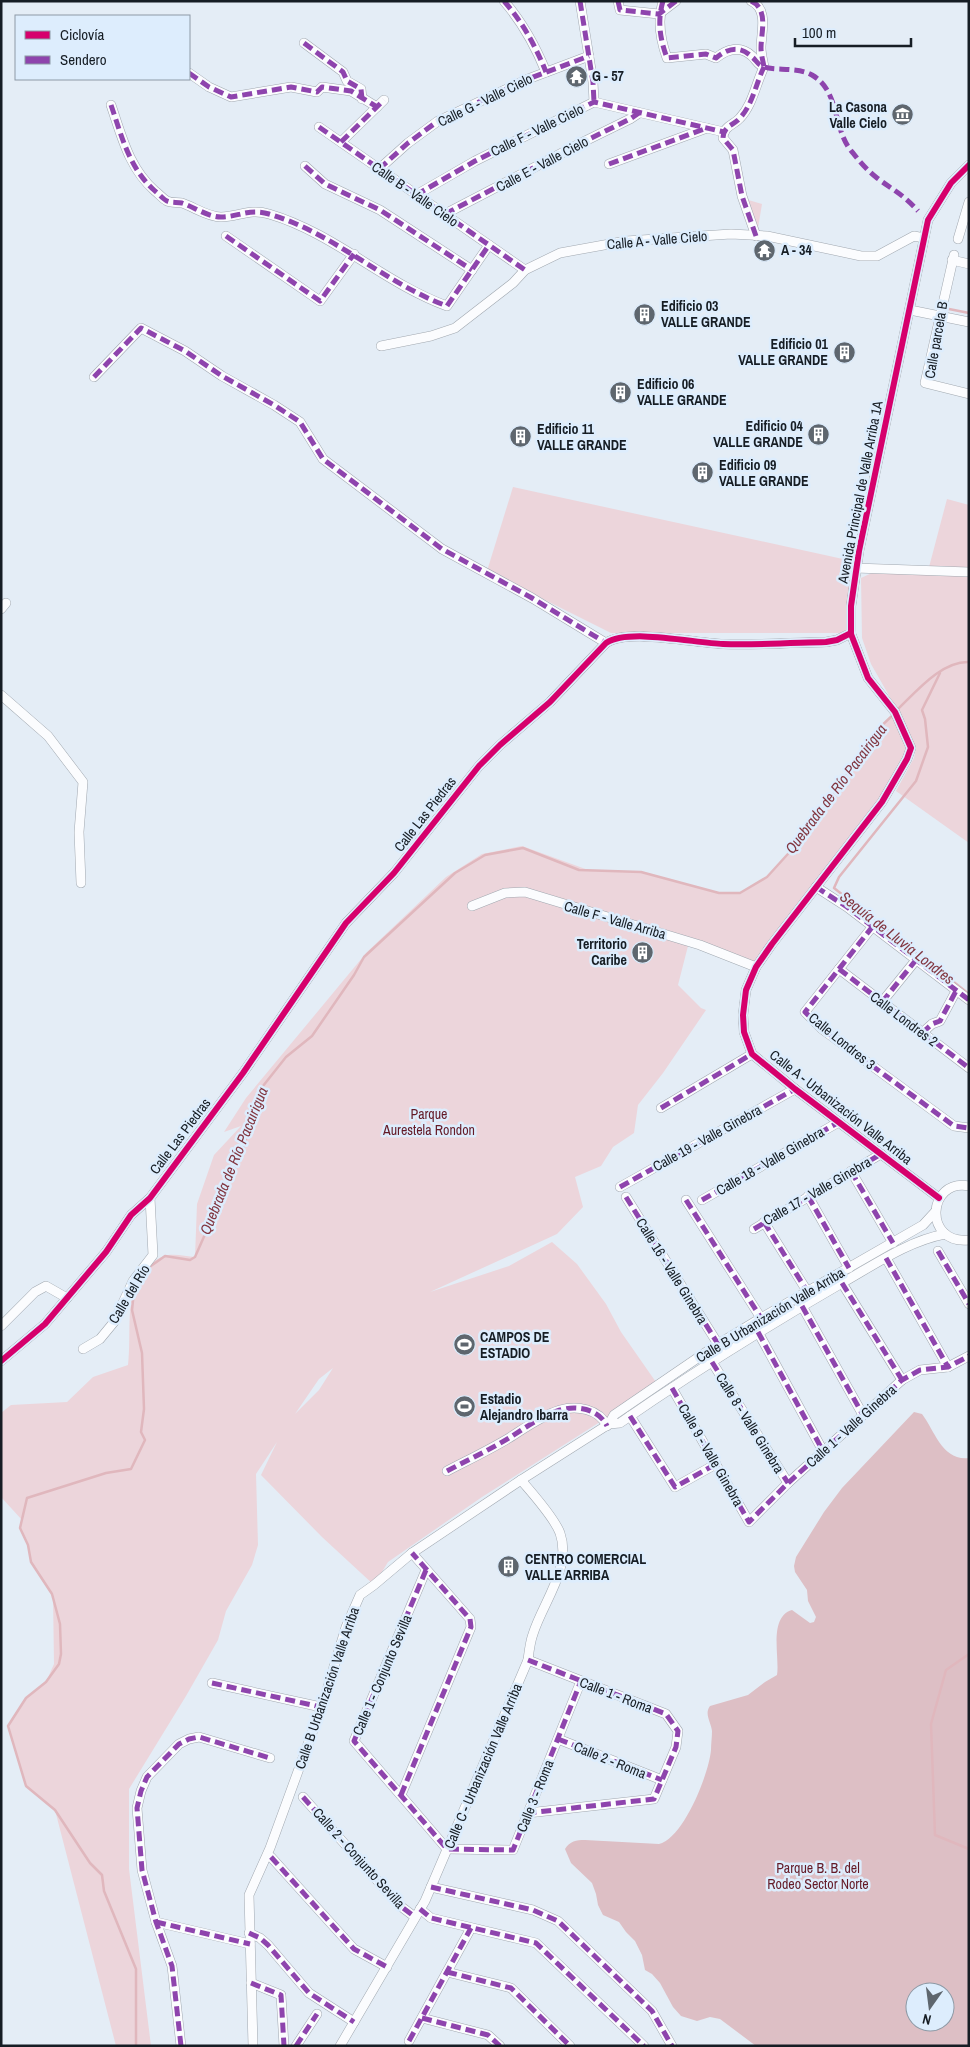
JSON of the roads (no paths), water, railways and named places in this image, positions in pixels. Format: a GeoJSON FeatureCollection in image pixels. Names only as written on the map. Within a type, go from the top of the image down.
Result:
{"type":"FeatureCollection","features":[{"type":"Feature","properties":{"kind":"street","name":"Calle G - Valle Cielo"},"geometry":{"type":"LineString","coordinates":[[504,1],[519,18],[546,72]]}},
{"type":"Feature","properties":{"kind":"street"},"geometry":{"type":"LineString","coordinates":[[580,1],[594,102]]}},
{"type":"Feature","properties":{"kind":"street"},"geometry":{"type":"LineString","coordinates":[[663,1],[659,14],[661,40],[667,58],[706,54],[716,58],[724,51],[732,49],[744,50],[759,65],[764,67]]}},
{"type":"Feature","properties":{"kind":"street"},"geometry":{"type":"LineString","coordinates":[[619,6],[659,14],[676,1]]}},
{"type":"Feature","properties":{"kind":"street"},"geometry":{"type":"LineString","coordinates":[[751,1],[756,3],[762,13],[761,50],[764,67],[759,84],[740,118],[727,126],[724,135],[733,150],[742,196],[756,236]]}},
{"type":"Feature","properties":{"kind":"street"},"geometry":{"type":"LineString","coordinates":[[304,43],[343,72],[347,81],[361,89],[362,99]]}},
{"type":"Feature","properties":{"kind":"street","name":"Calle G - Valle Cielo"},"geometry":{"type":"LineString","coordinates":[[379,169],[408,143],[438,121],[528,78],[589,56]]}},
{"type":"Feature","properties":{"kind":"street"},"geometry":{"type":"LineString","coordinates":[[190,74],[209,87],[231,97],[290,88],[317,92],[322,87],[351,91],[376,107]]}},
{"type":"Feature","properties":{"kind":"street"},"geometry":{"type":"LineString","coordinates":[[341,142],[384,100]]}},
{"type":"Feature","properties":{"kind":"street","name":"Calle F - Valle Cielo"},"geometry":{"type":"LineString","coordinates":[[416,195],[475,160],[594,102],[707,128],[724,135]]}},
{"type":"Feature","properties":{"kind":"street"},"geometry":{"type":"LineString","coordinates":[[111,105],[132,163],[151,187],[167,201],[182,204],[218,217],[232,216],[246,211],[267,213],[300,226],[354,254],[422,297],[447,306],[489,245]]}},
{"type":"Feature","properties":{"kind":"street","name":"Calle E - Valle Cielo"},"geometry":{"type":"LineString","coordinates":[[445,214],[630,119],[638,113]]}},
{"type":"Feature","properties":{"kind":"street","name":"Calle B - Valle Cielo"},"geometry":{"type":"LineString","coordinates":[[319,126],[525,270]]}},
{"type":"Feature","properties":{"kind":"street"},"geometry":{"type":"LineString","coordinates":[[609,164],[707,128]]}},
{"type":"Feature","properties":{"kind":"street","name":"Avenida Principal de Valle Arriba 1A"},"geometry":{"type":"LineString","coordinates":[[756,967],[882,802],[907,759],[911,748],[895,712],[868,678],[851,633],[851,606],[855,568],[928,220],[951,183],[969,165]]}},
{"type":"Feature","properties":{"kind":"street"},"geometry":{"type":"LineString","coordinates":[[305,166],[325,184],[380,210],[472,270]]}},
{"type":"Feature","properties":{"kind":"street"},"geometry":{"type":"LineString","coordinates":[[958,239],[968,203]]}},
{"type":"Feature","properties":{"kind":"street","name":"Calle A - Valle Cielo"},"geometry":{"type":"LineString","coordinates":[[381,346],[430,336],[455,328],[513,283],[525,270],[560,253],[626,241],[731,234],[756,236],[861,256],[878,256],[914,236],[924,238]]}},
{"type":"Feature","properties":{"kind":"street"},"geometry":{"type":"LineString","coordinates":[[226,236],[320,301],[354,254]]}},
{"type":"Feature","properties":{"kind":"street","name":"Calle parcela B"},"geometry":{"type":"LineString","coordinates":[[969,264],[953,258],[925,383],[969,394]]}},
{"type":"Feature","properties":{"kind":"street"},"geometry":{"type":"LineString","coordinates":[[910,310],[969,322]]}},
{"type":"Feature","properties":{"kind":"street"},"geometry":{"type":"LineString","coordinates":[[94,377],[141,328],[185,351],[222,376],[274,404],[300,422],[323,458],[442,549],[532,598],[606,643],[613,638],[642,636],[721,644],[817,642],[838,640],[851,633]]}},
{"type":"Feature","properties":{"kind":"street"},"geometry":{"type":"LineString","coordinates":[[855,568],[969,572]]}},
{"type":"Feature","properties":{"kind":"street","name":"Calle Las Piedras"},"geometry":{"type":"LineString","coordinates":[[1,1361],[44,1324],[106,1252],[131,1216],[150,1198],[243,1073],[346,923],[394,873],[479,766],[500,745],[550,702],[606,643]]}},
{"type":"Feature","properties":{"kind":"street"},"geometry":{"type":"LineString","coordinates":[[1,695],[48,736],[84,782],[79,832],[81,884]]}},
{"type":"Feature","properties":{"kind":"street"},"geometry":{"type":"LineString","coordinates":[[816,887],[872,926],[969,1000]]}},
{"type":"Feature","properties":{"kind":"street","name":"Calle F - Valle Arriba"},"geometry":{"type":"LineString","coordinates":[[472,906],[505,893],[525,892],[700,945],[756,967]]}},
{"type":"Feature","properties":{"kind":"street","name":"Calle Londres 3"},"geometry":{"type":"LineString","coordinates":[[872,926],[805,1012],[822,1029],[954,1126],[969,1128]]}},
{"type":"Feature","properties":{"kind":"street"},"geometry":{"type":"LineString","coordinates":[[882,1002],[916,960]]}},
{"type":"Feature","properties":{"kind":"street","name":"Calle A - Urbanización Valle Arriba"},"geometry":{"type":"LineString","coordinates":[[756,967],[746,990],[743,1015],[744,1032],[752,1054],[939,1198]]}},
{"type":"Feature","properties":{"kind":"street","name":"Calle Londres 2"},"geometry":{"type":"LineString","coordinates":[[839,969],[969,1068]]}},
{"type":"Feature","properties":{"kind":"street"},"geometry":{"type":"LineString","coordinates":[[922,1033],[940,1020],[956,990]]}},
{"type":"Feature","properties":{"kind":"street"},"geometry":{"type":"LineString","coordinates":[[661,1108],[752,1054]]}},
{"type":"Feature","properties":{"kind":"street","name":"Calle 19 - Valle Ginebra"},"geometry":{"type":"LineString","coordinates":[[620,1187],[795,1089]]}},
{"type":"Feature","properties":{"kind":"street","name":"Calle 18 - Valle Ginebra"},"geometry":{"type":"LineString","coordinates":[[702,1200],[839,1122]]}},
{"type":"Feature","properties":{"kind":"street","name":"Calle 17 - Valle Ginebra"},"geometry":{"type":"LineString","coordinates":[[754,1229],[881,1154]]}},
{"type":"Feature","properties":{"kind":"street"},"geometry":{"type":"LineString","coordinates":[[851,1171],[893,1243]]}},
{"type":"Feature","properties":{"kind":"street"},"geometry":{"type":"LineString","coordinates":[[969,1186],[954,1186],[945,1191],[939,1198],[936,1212],[937,1223],[945,1234],[953,1239],[969,1240]]}},
{"type":"Feature","properties":{"kind":"street"},"geometry":{"type":"LineString","coordinates":[[808,1196],[849,1268]]}},
{"type":"Feature","properties":{"kind":"street","name":"Calle 16 - Valle Ginebra"},"geometry":{"type":"LineString","coordinates":[[626,1197],[718,1344]]}},
{"type":"Feature","properties":{"kind":"street","name":"Calle del Río"},"geometry":{"type":"LineString","coordinates":[[83,1349],[100,1339],[114,1322],[133,1281],[153,1254],[150,1198]]}},
{"type":"Feature","properties":{"kind":"street"},"geometry":{"type":"LineString","coordinates":[[686,1200],[761,1318]]}},
{"type":"Feature","properties":{"kind":"street","name":"Calle B Urbanización Valle Arriba"},"geometry":{"type":"LineString","coordinates":[[608,1425],[614,1415],[718,1344],[923,1225],[936,1212]]}},
{"type":"Feature","properties":{"kind":"street"},"geometry":{"type":"LineString","coordinates":[[764,1222],[807,1291]]}},
{"type":"Feature","properties":{"kind":"street","name":"Calle B Urbanización Valle Arriba"},"geometry":{"type":"LineString","coordinates":[[253,2046],[248,1895],[270,1848],[321,1707],[346,1627],[360,1595],[412,1553],[521,1480],[608,1425],[620,1423],[758,1332],[886,1258],[928,1237],[945,1234]]}},
{"type":"Feature","properties":{"kind":"street"},"geometry":{"type":"LineString","coordinates":[[938,1251],[968,1302]]}},
{"type":"Feature","properties":{"kind":"street"},"geometry":{"type":"LineString","coordinates":[[886,1258],[948,1367]]}},
{"type":"Feature","properties":{"kind":"street"},"geometry":{"type":"LineString","coordinates":[[842,1283],[902,1380]]}},
{"type":"Feature","properties":{"kind":"street"},"geometry":{"type":"LineString","coordinates":[[1,1326],[35,1292],[46,1286],[67,1298]]}},
{"type":"Feature","properties":{"kind":"street"},"geometry":{"type":"LineString","coordinates":[[802,1306],[863,1414]]}},
{"type":"Feature","properties":{"kind":"street"},"geometry":{"type":"LineString","coordinates":[[758,1332],[823,1451]]}},
{"type":"Feature","properties":{"kind":"street","name":"Calle 1 - Valle Ginebra"},"geometry":{"type":"LineString","coordinates":[[749,1522],[788,1483],[902,1380],[920,1370],[948,1367],[969,1356]]}},
{"type":"Feature","properties":{"kind":"street","name":"Calle 8 - Valle Ginebra"},"geometry":{"type":"LineString","coordinates":[[712,1362],[788,1483]]}},
{"type":"Feature","properties":{"kind":"street","name":"Calle 9 - Valle Ginebra"},"geometry":{"type":"LineString","coordinates":[[672,1388],[749,1522]]}},
{"type":"Feature","properties":{"kind":"street"},"geometry":{"type":"LineString","coordinates":[[447,1471],[479,1455],[534,1422],[561,1410],[589,1410],[603,1417],[608,1425]]}},
{"type":"Feature","properties":{"kind":"street"},"geometry":{"type":"LineString","coordinates":[[630,1416],[675,1487],[716,1464]]}},
{"type":"Feature","properties":{"kind":"street","name":"Calle C - Urbanización Valle Arriba"},"geometry":{"type":"LineString","coordinates":[[340,2046],[418,1913],[431,1886],[528,1660],[533,1634],[557,1580],[562,1552],[560,1532],[542,1505],[521,1480]]}},
{"type":"Feature","properties":{"kind":"street"},"geometry":{"type":"LineString","coordinates":[[401,1795],[471,1627],[470,1619],[412,1553]]}},
{"type":"Feature","properties":{"kind":"street","name":"Calle 1 - Conjunto Sevilla"},"geometry":{"type":"LineString","coordinates":[[426,1570],[354,1741],[447,1849]]}},
{"type":"Feature","properties":{"kind":"street","name":"Calle 1 - Roma"},"geometry":{"type":"LineString","coordinates":[[528,1660],[666,1714],[678,1731],[676,1747],[654,1800],[528,1813]]}},
{"type":"Feature","properties":{"kind":"street","name":"Calle 3 - Roma"},"geometry":{"type":"LineString","coordinates":[[447,1849],[513,1850],[581,1681]]}},
{"type":"Feature","properties":{"kind":"street"},"geometry":{"type":"LineString","coordinates":[[212,1683],[321,1707]]}},
{"type":"Feature","properties":{"kind":"street"},"geometry":{"type":"LineString","coordinates":[[181,2046],[172,1966],[156,1922],[142,1870],[137,1808],[141,1791],[147,1777],[179,1744],[199,1737],[270,1758]]}},
{"type":"Feature","properties":{"kind":"street","name":"Calle 2 - Roma"},"geometry":{"type":"LineString","coordinates":[[558,1739],[662,1780]]}},
{"type":"Feature","properties":{"kind":"street","name":"Calle 2 - Conjunto Sevilla"},"geometry":{"type":"LineString","coordinates":[[303,1797],[399,1905],[430,1918],[536,1943],[644,2046]]}},
{"type":"Feature","properties":{"kind":"street"},"geometry":{"type":"LineString","coordinates":[[271,1857],[354,1949],[387,1966]]}},
{"type":"Feature","properties":{"kind":"street"},"geometry":{"type":"LineString","coordinates":[[431,1886],[533,1910],[558,1921],[652,2011],[672,2046]]}},
{"type":"Feature","properties":{"kind":"street"},"geometry":{"type":"LineString","coordinates":[[156,1922],[250,1944]]}},
{"type":"Feature","properties":{"kind":"street"},"geometry":{"type":"LineString","coordinates":[[409,2041],[471,1928]]}},
{"type":"Feature","properties":{"kind":"street"},"geometry":{"type":"LineString","coordinates":[[249,1933],[260,1938],[268,1945],[316,1999],[354,2022]]}},
{"type":"Feature","properties":{"kind":"street"},"geometry":{"type":"LineString","coordinates":[[447,1972],[510,1988],[570,2046]]}},
{"type":"Feature","properties":{"kind":"street"},"geometry":{"type":"LineString","coordinates":[[251,1983],[281,1995],[284,2046]]}},
{"type":"Feature","properties":{"kind":"street"},"geometry":{"type":"LineString","coordinates":[[296,2046],[317,2014]]}},
{"type":"Feature","properties":{"kind":"street"},"geometry":{"type":"LineString","coordinates":[[422,2018],[488,2035],[500,2046]]}},
{"type":"Feature","properties":{"kind":"waterway"},"geometry":{"type":"LineString","coordinates":[[944,308],[969,313]]}},
{"type":"Feature","properties":{"kind":"waterway","name":"Quebrada de Río Pacairigua"},"geometry":{"type":"LineString","coordinates":[[897,710],[939,672],[959,663],[969,662]]}},
{"type":"Feature","properties":{"kind":"waterway","name":"Sequía de Lluvia Londres"},"geometry":{"type":"LineString","coordinates":[[940,673],[922,710],[925,719],[928,747],[916,781],[839,877],[834,888],[969,994]]}},
{"type":"Feature","properties":{"kind":"waterway","name":"Quebrada de Río Pacairigua"},"geometry":{"type":"LineString","coordinates":[[148,1268],[165,1256],[190,1260],[195,1257],[244,1146],[263,1086],[286,1057],[312,1036],[354,975],[364,957],[455,873],[485,855],[523,848],[579,870],[641,872],[719,893],[740,893],[767,877],[806,834],[877,730],[894,714]]}},
{"type":"Feature","properties":{"kind":"waterway","name":"Quebrada de Río Pacairigua"},"geometry":{"type":"LineString","coordinates":[[136,2046],[136,1969],[104,1891],[102,1875],[90,1863],[55,1810],[26,1786],[8,1726],[26,1698],[46,1682],[59,1664],[61,1654],[60,1624],[52,1594],[31,1562],[28,1545],[20,1528],[27,1498],[106,1473],[131,1469],[145,1440],[141,1432],[144,1409],[142,1353],[132,1310],[134,1291],[142,1276]]}},
{"type":"Feature","properties":{"kind":"waterway"},"geometry":{"type":"LineString","coordinates":[[969,1654],[946,1670],[931,1724],[935,1835],[969,1849]]}},
{"type":"Feature","properties":{"kind":"place","name":"G - 57"},"geometry":{"type":"Point","coordinates":[576,76]}},
{"type":"Feature","properties":{"kind":"place","name":"La Casona Valle Cielo"},"geometry":{"type":"Point","coordinates":[903,115]}},
{"type":"Feature","properties":{"kind":"place","name":"A - 34"},"geometry":{"type":"Point","coordinates":[765,250]}},
{"type":"Feature","properties":{"kind":"place","name":"Edificio 03 VALLE GRANDE"},"geometry":{"type":"Point","coordinates":[645,314]}},
{"type":"Feature","properties":{"kind":"place","name":"Edificio 01 VALLE GRANDE"},"geometry":{"type":"Point","coordinates":[844,352]}},
{"type":"Feature","properties":{"kind":"place","name":"Edificio 06 VALLE GRANDE"},"geometry":{"type":"Point","coordinates":[621,392]}},
{"type":"Feature","properties":{"kind":"place","name":"Edificio 04 VALLE GRANDE"},"geometry":{"type":"Point","coordinates":[819,434]}},
{"type":"Feature","properties":{"kind":"place","name":"Edificio 11 VALLE GRANDE"},"geometry":{"type":"Point","coordinates":[521,437]}},
{"type":"Feature","properties":{"kind":"place","name":"Edificio 09 VALLE GRANDE"},"geometry":{"type":"Point","coordinates":[703,473]}},
{"type":"Feature","properties":{"kind":"place","name":"Territorio Caribe"},"geometry":{"type":"Point","coordinates":[643,952]}},
{"type":"Feature","properties":{"kind":"place","name":"CAMPOS DE ESTADIO"},"geometry":{"type":"Point","coordinates":[464,1345]}},
{"type":"Feature","properties":{"kind":"place","name":"Estadio Alejandro Ibarra"},"geometry":{"type":"Point","coordinates":[464,1407]}},
{"type":"Feature","properties":{"kind":"place","name":"CENTRO COMERCIAL VALLE ARRIBA"},"geometry":{"type":"Point","coordinates":[509,1567]}},
{"type":"Feature","properties":{"kind":"park label","name":"Parque Aurestela Rondon"},"geometry":{"type":"Point","coordinates":[429,1122]}},
{"type":"Feature","properties":{"kind":"park label","name":"Parque B. B. del Rodeo Sector Norte"},"geometry":{"type":"Point","coordinates":[818,1876]}}]}
